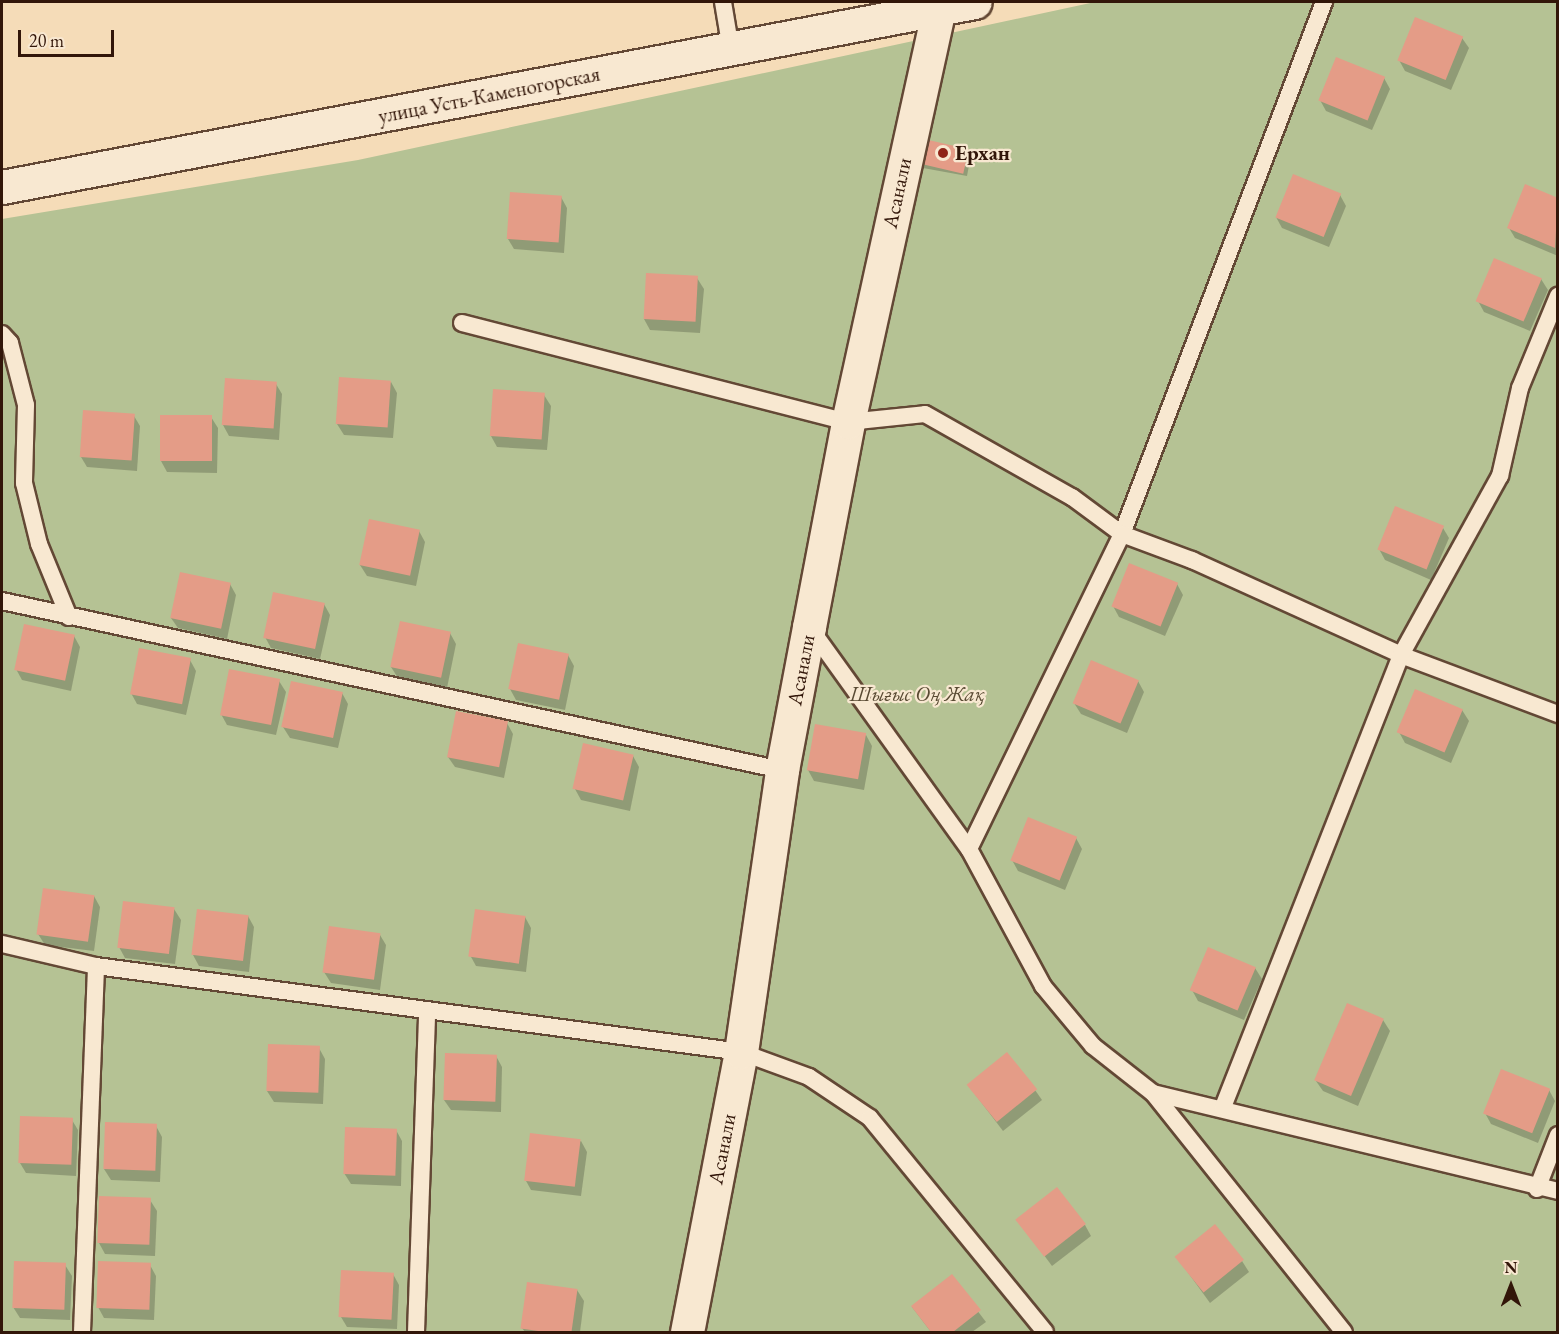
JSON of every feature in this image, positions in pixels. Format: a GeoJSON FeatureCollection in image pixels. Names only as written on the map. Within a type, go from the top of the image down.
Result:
{"type":"FeatureCollection","features":[{"type":"Feature","properties":{"kind":"street","name":"улица Усть-Каменогорская"},"geometry":{"type":"LineString","coordinates":[[2,187],[938,11],[975,2]]}},
{"type":"Feature","properties":{"kind":"street","name":"Асанали"},"geometry":{"type":"LineString","coordinates":[[687,1332],[741,1052],[782,770],[809,627],[848,422],[938,11]]}},
{"type":"Feature","properties":{"kind":"lane"},"geometry":{"type":"LineString","coordinates":[[723,2],[732,50]]}},
{"type":"Feature","properties":{"kind":"lane"},"geometry":{"type":"LineString","coordinates":[[969,849],[1122,534],[1324,2]]}},
{"type":"Feature","properties":{"kind":"lane"},"geometry":{"type":"LineString","coordinates":[[1222,1107],[1401,655],[1500,476],[1520,388],[1557,296]]}},
{"type":"Feature","properties":{"kind":"lane"},"geometry":{"type":"LineString","coordinates":[[462,323],[848,422],[925,414],[1072,497],[1122,534],[1192,560],[1401,655],[1557,714]]}},
{"type":"Feature","properties":{"kind":"lane"},"geometry":{"type":"LineString","coordinates":[[2,333],[10,343],[26,405],[24,483],[39,543],[69,617]]}},
{"type":"Feature","properties":{"kind":"lane"},"geometry":{"type":"LineString","coordinates":[[2,601],[782,770]]}},
{"type":"Feature","properties":{"kind":"lane"},"geometry":{"type":"LineString","coordinates":[[809,627],[969,849],[1043,986],[1093,1046],[1154,1094],[1344,1332]]}},
{"type":"Feature","properties":{"kind":"lane"},"geometry":{"type":"LineString","coordinates":[[2,944],[96,966],[741,1052],[809,1077],[870,1118],[1045,1332]]}},
{"type":"Feature","properties":{"kind":"lane"},"geometry":{"type":"LineString","coordinates":[[82,1332],[96,966]]}},
{"type":"Feature","properties":{"kind":"lane"},"geometry":{"type":"LineString","coordinates":[[416,1332],[427,1010]]}},
{"type":"Feature","properties":{"kind":"lane"},"geometry":{"type":"LineString","coordinates":[[1154,1094],[1222,1107],[1537,1189],[1557,1191]]}},
{"type":"Feature","properties":{"kind":"lane"},"geometry":{"type":"LineString","coordinates":[[1537,1189],[1557,1135]]}},
{"type":"Feature","properties":{"kind":"green space","name":"Шығыс Оң Жақ"},"geometry":{"type":"Polygon","coordinates":[[[1095,2],[1557,2],[1557,1332],[2,1332],[2,219],[358,160],[1095,2]]]}},
{"type":"Feature","properties":{"kind":"building"},"geometry":{"type":"Polygon","coordinates":[[[1415,17],[1463,36],[1446,80],[1397,61],[1415,17]]]}},
{"type":"Feature","properties":{"kind":"building"},"geometry":{"type":"Polygon","coordinates":[[[1336,57],[1385,77],[1368,120],[1318,101],[1336,57]]]}},
{"type":"Feature","properties":{"kind":"building"},"geometry":{"type":"Polygon","coordinates":[[[924,139],[969,149],[963,174],[918,163],[924,139]]]}},
{"type":"Feature","properties":{"kind":"building"},"geometry":{"type":"Polygon","coordinates":[[[1293,174],[1341,193],[1324,237],[1275,218],[1293,174]]]}},
{"type":"Feature","properties":{"kind":"building"},"geometry":{"type":"Polygon","coordinates":[[[1525,184],[1558,198],[1555,248],[1507,228],[1525,184]]]}},
{"type":"Feature","properties":{"kind":"building"},"geometry":{"type":"Polygon","coordinates":[[[510,192],[562,196],[559,243],[507,239],[510,192]]]}},
{"type":"Feature","properties":{"kind":"building"},"geometry":{"type":"Polygon","coordinates":[[[1494,258],[1542,278],[1524,322],[1476,301],[1494,258]]]}},
{"type":"Feature","properties":{"kind":"building"},"geometry":{"type":"Polygon","coordinates":[[[646,273],[698,276],[696,322],[644,319],[646,273]]]}},
{"type":"Feature","properties":{"kind":"building"},"geometry":{"type":"Polygon","coordinates":[[[339,377],[391,381],[388,428],[336,424],[339,377]]]}},
{"type":"Feature","properties":{"kind":"building"},"geometry":{"type":"Polygon","coordinates":[[[225,378],[277,382],[274,429],[222,425],[225,378]]]}},
{"type":"Feature","properties":{"kind":"building"},"geometry":{"type":"Polygon","coordinates":[[[493,389],[545,393],[542,440],[490,436],[493,389]]]}},
{"type":"Feature","properties":{"kind":"building"},"geometry":{"type":"Polygon","coordinates":[[[83,410],[135,414],[132,461],[80,457],[83,410]]]}},
{"type":"Feature","properties":{"kind":"building"},"geometry":{"type":"Polygon","coordinates":[[[160,415],[212,415],[212,461],[160,461],[160,415]]]}},
{"type":"Feature","properties":{"kind":"building"},"geometry":{"type":"Polygon","coordinates":[[[1395,506],[1444,526],[1427,569],[1377,550],[1395,506]]]}},
{"type":"Feature","properties":{"kind":"building"},"geometry":{"type":"Polygon","coordinates":[[[369,519],[420,530],[410,576],[359,565],[369,519]]]}},
{"type":"Feature","properties":{"kind":"building"},"geometry":{"type":"Polygon","coordinates":[[[1129,563],[1178,583],[1161,626],[1111,607],[1129,563]]]}},
{"type":"Feature","properties":{"kind":"building"},"geometry":{"type":"Polygon","coordinates":[[[180,572],[231,583],[221,629],[170,618],[180,572]]]}},
{"type":"Feature","properties":{"kind":"building"},"geometry":{"type":"Polygon","coordinates":[[[273,592],[325,603],[315,649],[263,638],[273,592]]]}},
{"type":"Feature","properties":{"kind":"building"},"geometry":{"type":"Polygon","coordinates":[[[400,621],[451,632],[441,678],[390,667],[400,621]]]}},
{"type":"Feature","properties":{"kind":"building"},"geometry":{"type":"Polygon","coordinates":[[[24,624],[75,635],[65,681],[14,670],[24,624]]]}},
{"type":"Feature","properties":{"kind":"building"},"geometry":{"type":"Polygon","coordinates":[[[518,643],[569,654],[559,700],[508,689],[518,643]]]}},
{"type":"Feature","properties":{"kind":"building"},"geometry":{"type":"Polygon","coordinates":[[[139,648],[191,658],[182,704],[130,694],[139,648]]]}},
{"type":"Feature","properties":{"kind":"building"},"geometry":{"type":"Polygon","coordinates":[[[1091,660],[1139,680],[1121,724],[1073,703],[1091,660]]]}},
{"type":"Feature","properties":{"kind":"building"},"geometry":{"type":"Polygon","coordinates":[[[229,669],[280,679],[271,725],[220,715],[229,669]]]}},
{"type":"Feature","properties":{"kind":"building"},"geometry":{"type":"Polygon","coordinates":[[[291,681],[343,692],[333,738],[281,727],[291,681]]]}},
{"type":"Feature","properties":{"kind":"building"},"geometry":{"type":"Polygon","coordinates":[[[1415,689],[1463,709],[1445,753],[1397,732],[1415,689]]]}},
{"type":"Feature","properties":{"kind":"building"},"geometry":{"type":"Polygon","coordinates":[[[456,711],[508,721],[499,767],[447,757],[456,711]]]}},
{"type":"Feature","properties":{"kind":"building"},"geometry":{"type":"Polygon","coordinates":[[[815,724],[866,733],[858,779],[807,770],[815,724]]]}},
{"type":"Feature","properties":{"kind":"building"},"geometry":{"type":"Polygon","coordinates":[[[583,743],[634,755],[623,800],[572,789],[583,743]]]}},
{"type":"Feature","properties":{"kind":"building"},"geometry":{"type":"Polygon","coordinates":[[[1028,817],[1077,837],[1060,880],[1010,861],[1028,817]]]}},
{"type":"Feature","properties":{"kind":"building"},"geometry":{"type":"Polygon","coordinates":[[[43,888],[94,895],[88,942],[36,935],[43,888]]]}},
{"type":"Feature","properties":{"kind":"building"},"geometry":{"type":"Polygon","coordinates":[[[123,901],[175,907],[169,954],[117,948],[123,901]]]}},
{"type":"Feature","properties":{"kind":"building"},"geometry":{"type":"Polygon","coordinates":[[[197,909],[249,915],[243,961],[191,955],[197,909]]]}},
{"type":"Feature","properties":{"kind":"building"},"geometry":{"type":"Polygon","coordinates":[[[475,909],[526,916],[519,964],[468,957],[475,909]]]}},
{"type":"Feature","properties":{"kind":"building"},"geometry":{"type":"Polygon","coordinates":[[[329,926],[380,933],[374,980],[322,973],[329,926]]]}},
{"type":"Feature","properties":{"kind":"building"},"geometry":{"type":"Polygon","coordinates":[[[1208,947],[1256,967],[1238,1011],[1190,990],[1208,947]]]}},
{"type":"Feature","properties":{"kind":"building"},"geometry":{"type":"Polygon","coordinates":[[[1347,1003],[1384,1019],[1351,1096],[1314,1080],[1347,1003]]]}},
{"type":"Feature","properties":{"kind":"building"},"geometry":{"type":"Polygon","coordinates":[[[268,1044],[320,1046],[318,1093],[266,1091],[268,1044]]]}},
{"type":"Feature","properties":{"kind":"building"},"geometry":{"type":"Polygon","coordinates":[[[1007,1052],[1037,1089],[997,1122],[967,1085],[1007,1052]]]}},
{"type":"Feature","properties":{"kind":"building"},"geometry":{"type":"Polygon","coordinates":[[[445,1053],[497,1055],[495,1102],[443,1100],[445,1053]]]}},
{"type":"Feature","properties":{"kind":"building"},"geometry":{"type":"Polygon","coordinates":[[[1501,1069],[1550,1089],[1532,1133],[1483,1114],[1501,1069]]]}},
{"type":"Feature","properties":{"kind":"building"},"geometry":{"type":"Polygon","coordinates":[[[20,1116],[73,1118],[71,1165],[18,1163],[20,1116]]]}},
{"type":"Feature","properties":{"kind":"building"},"geometry":{"type":"Polygon","coordinates":[[[105,1122],[157,1124],[155,1171],[103,1169],[105,1122]]]}},
{"type":"Feature","properties":{"kind":"building"},"geometry":{"type":"Polygon","coordinates":[[[345,1127],[397,1129],[395,1176],[343,1174],[345,1127]]]}},
{"type":"Feature","properties":{"kind":"building"},"geometry":{"type":"Polygon","coordinates":[[[530,1133],[581,1139],[575,1187],[524,1181],[530,1133]]]}},
{"type":"Feature","properties":{"kind":"building"},"geometry":{"type":"Polygon","coordinates":[[[1057,1187],[1086,1224],[1044,1257],[1015,1220],[1057,1187]]]}},
{"type":"Feature","properties":{"kind":"building"},"geometry":{"type":"Polygon","coordinates":[[[99,1196],[151,1198],[149,1245],[97,1243],[99,1196]]]}},
{"type":"Feature","properties":{"kind":"building"},"geometry":{"type":"Polygon","coordinates":[[[1215,1224],[1244,1260],[1204,1292],[1175,1257],[1215,1224]]]}},
{"type":"Feature","properties":{"kind":"building"},"geometry":{"type":"Polygon","coordinates":[[[14,1261],[66,1263],[64,1310],[12,1308],[14,1261]]]}},
{"type":"Feature","properties":{"kind":"building"},"geometry":{"type":"Polygon","coordinates":[[[98,1261],[151,1263],[149,1310],[96,1308],[98,1261]]]}},
{"type":"Feature","properties":{"kind":"building"},"geometry":{"type":"Polygon","coordinates":[[[341,1270],[394,1273],[391,1320],[339,1317],[341,1270]]]}},
{"type":"Feature","properties":{"kind":"building"},"geometry":{"type":"Polygon","coordinates":[[[952,1274],[981,1310],[953,1332],[931,1332],[911,1306],[952,1274]]]}},
{"type":"Feature","properties":{"kind":"building"},"geometry":{"type":"Polygon","coordinates":[[[527,1282],[578,1289],[571,1332],[520,1329],[527,1282]]]}},
{"type":"Feature","properties":{"kind":"place","name":"Ерхан"},"geometry":{"type":"Point","coordinates":[943,153]}}]}
